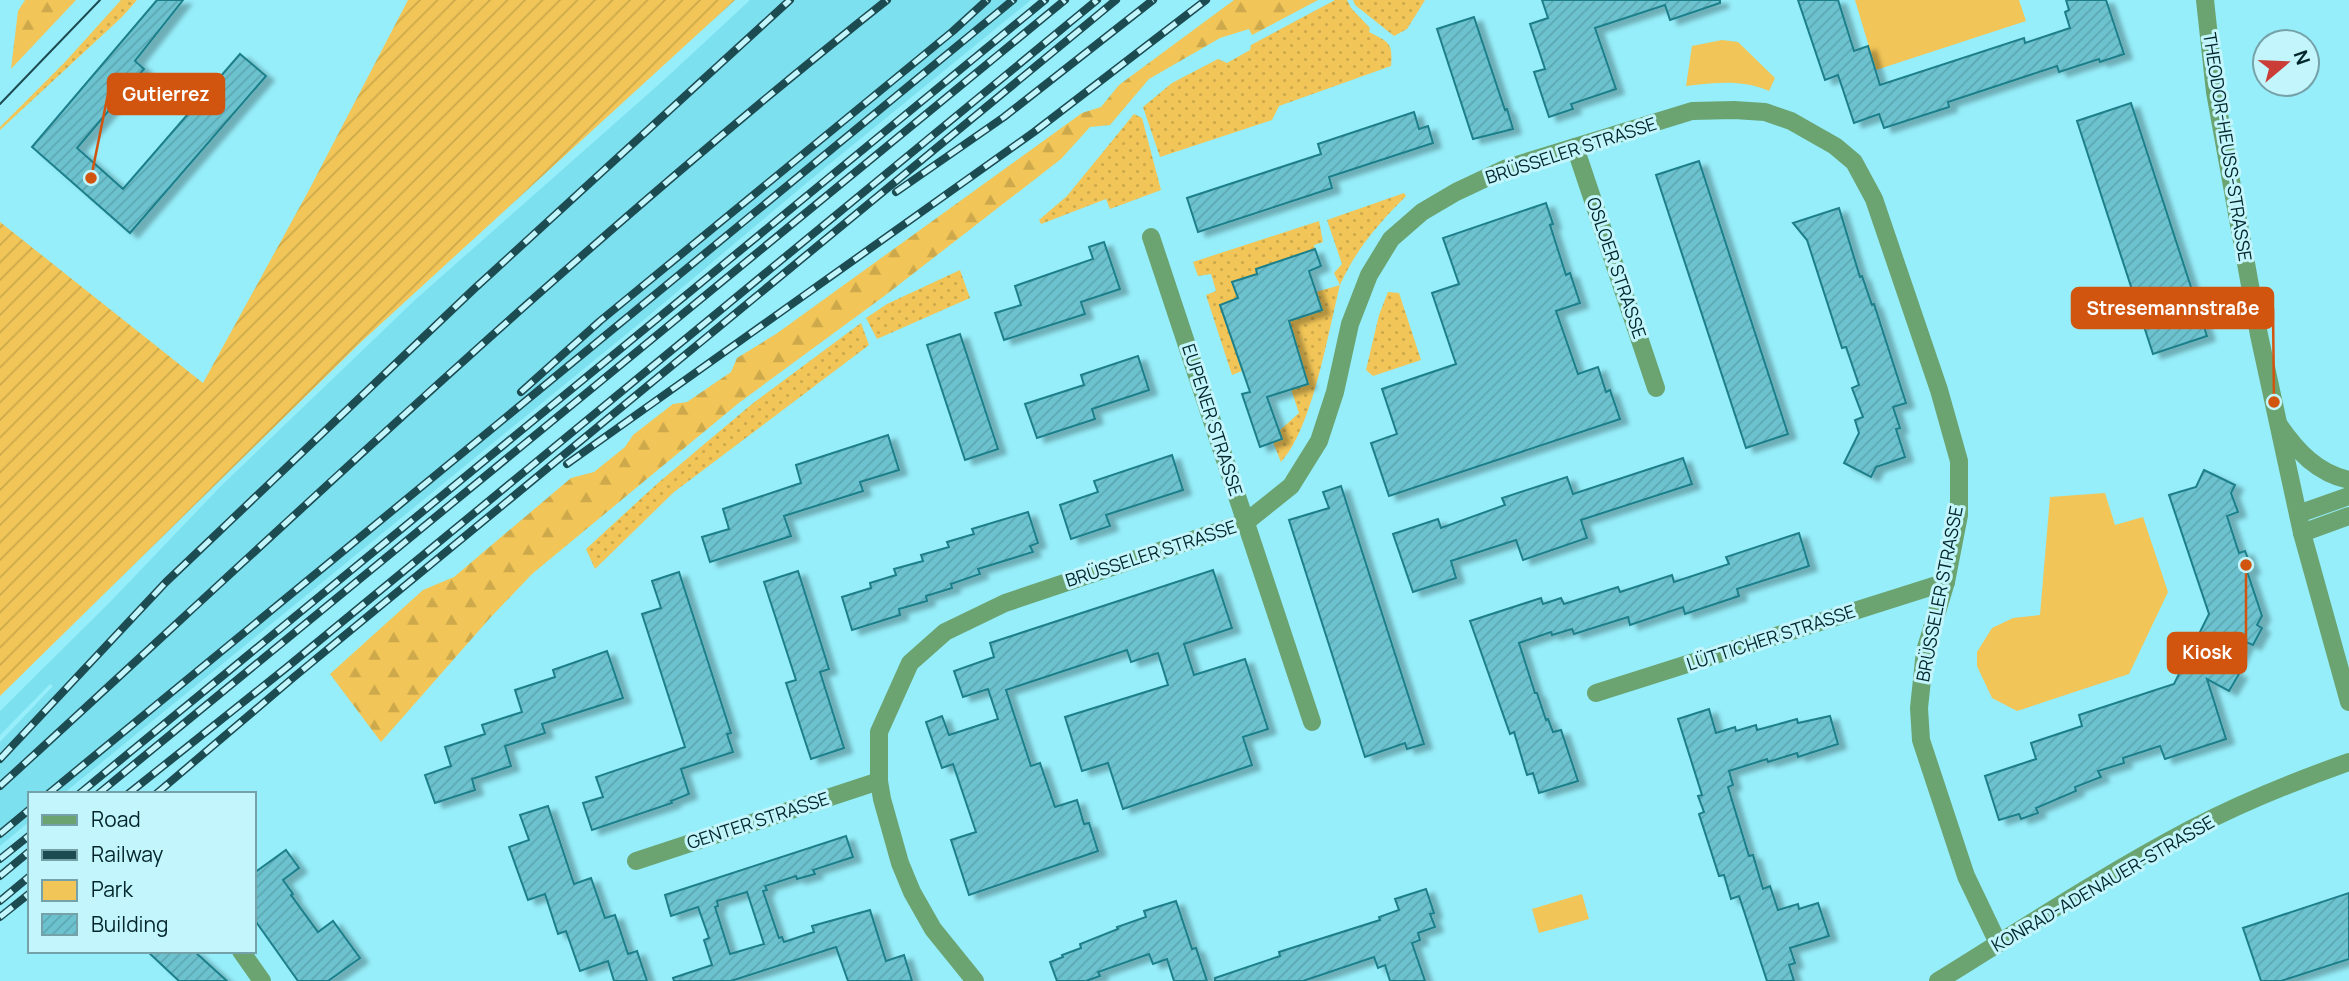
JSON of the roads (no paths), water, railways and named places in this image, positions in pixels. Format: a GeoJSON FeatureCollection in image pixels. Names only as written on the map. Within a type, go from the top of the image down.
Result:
{"type":"FeatureCollection","features":[{"type":"Feature","properties":{"kind":"street","name":"THEODOR-HEUSS-STRASSE"},"geometry":{"type":"LineString","coordinates":[[2205,0],[2217,105],[2259,335],[2302,533],[2349,702]]}},
{"type":"Feature","properties":{"kind":"street","name":"BRÜSSELER STRASSE"},"geometry":{"type":"LineString","coordinates":[[975,981],[933,929],[912,892],[900,863],[879,781],[879,733],[910,663],[945,632],[1005,603],[1246,522],[1291,486],[1316,448],[1335,392],[1350,324],[1370,275],[1391,239],[1422,212],[1456,192],[1507,168],[1692,111],[1765,112],[1791,121],[1835,146],[1854,162],[1874,199],[1939,390],[1959,461],[1959,514],[1947,582],[1925,651],[1919,708],[1921,740],[1966,876],[1998,943]]}},
{"type":"Feature","properties":{"kind":"street","name":"OSLOER STRASSE"},"geometry":{"type":"LineString","coordinates":[[1575,147],[1656,388]]}},
{"type":"Feature","properties":{"kind":"street","name":"EUPENER STRASSE"},"geometry":{"type":"LineString","coordinates":[[1151,237],[1312,722]]}},
{"type":"Feature","properties":{"kind":"street"},"geometry":{"type":"LineString","coordinates":[[2279,425],[2297,451],[2321,470],[2349,480]]}},
{"type":"Feature","properties":{"kind":"street"},"geometry":{"type":"LineString","coordinates":[[2298,514],[2349,496]]}},
{"type":"Feature","properties":{"kind":"street"},"geometry":{"type":"LineString","coordinates":[[2302,533],[2349,516]]}},
{"type":"Feature","properties":{"kind":"street","name":"LÜTTICHER STRASSE"},"geometry":{"type":"LineString","coordinates":[[1596,694],[1947,582]]}},
{"type":"Feature","properties":{"kind":"street","name":"KONRAD-ADENAUER-STRASSE"},"geometry":{"type":"LineString","coordinates":[[1938,981],[2060,905],[2192,829],[2262,796],[2349,762]]}},
{"type":"Feature","properties":{"kind":"street","name":"GENTER STRASSE"},"geometry":{"type":"LineString","coordinates":[[636,861],[879,781]]}},
{"type":"Feature","properties":{"kind":"street"},"geometry":{"type":"LineString","coordinates":[[242,953],[262,981]]}},
{"type":"Feature","properties":{"kind":"tram line"},"geometry":{"type":"LineString","coordinates":[[0,104],[100,0]]}},
{"type":"Feature","properties":{"kind":"railway"},"geometry":{"type":"LineString","coordinates":[[0,759],[166,582],[474,289],[790,0]]}},
{"type":"Feature","properties":{"kind":"railway"},"geometry":{"type":"LineString","coordinates":[[0,786],[547,286],[772,93],[887,0]]}},
{"type":"Feature","properties":{"kind":"railway"},"geometry":{"type":"LineString","coordinates":[[521,392],[600,321],[953,31],[987,0]]}},
{"type":"Feature","properties":{"kind":"railway"},"geometry":{"type":"LineString","coordinates":[[50,792],[1013,0]]}},
{"type":"Feature","properties":{"kind":"railway"},"geometry":{"type":"LineString","coordinates":[[81,792],[1045,0]]}},
{"type":"Feature","properties":{"kind":"railway"},"geometry":{"type":"LineString","coordinates":[[100,792],[1065,0]]}},
{"type":"Feature","properties":{"kind":"railway"},"geometry":{"type":"LineString","coordinates":[[131,792],[286,668],[1097,0]]}},
{"type":"Feature","properties":{"kind":"railway"},"geometry":{"type":"LineString","coordinates":[[158,792],[294,677],[1116,0]]}},
{"type":"Feature","properties":{"kind":"railway"},"geometry":{"type":"LineString","coordinates":[[896,192],[1004,117],[1153,0]]}},
{"type":"Feature","properties":{"kind":"railway"},"geometry":{"type":"LineString","coordinates":[[567,464],[1034,132],[1206,0]]}},
{"type":"Feature","properties":{"kind":"railway"},"geometry":{"type":"LineString","coordinates":[[0,834],[28,811]]}},
{"type":"Feature","properties":{"kind":"railway"},"geometry":{"type":"LineString","coordinates":[[0,859],[28,837]]}},
{"type":"Feature","properties":{"kind":"railway"},"geometry":{"type":"LineString","coordinates":[[0,876],[28,853]]}},
{"type":"Feature","properties":{"kind":"railway"},"geometry":{"type":"LineString","coordinates":[[0,901],[28,878]]}},
{"type":"Feature","properties":{"kind":"railway"},"geometry":{"type":"LineString","coordinates":[[0,917],[28,895]]}},
{"type":"Feature","properties":{"kind":"place","name":"Gutierrez"},"geometry":{"type":"Point","coordinates":[91,178]}},
{"type":"Feature","properties":{"kind":"place","name":"Stresemannstraße"},"geometry":{"type":"Point","coordinates":[2274,402]}},
{"type":"Feature","properties":{"kind":"place","name":"Kiosk"},"geometry":{"type":"Point","coordinates":[2246,565]}}]}
